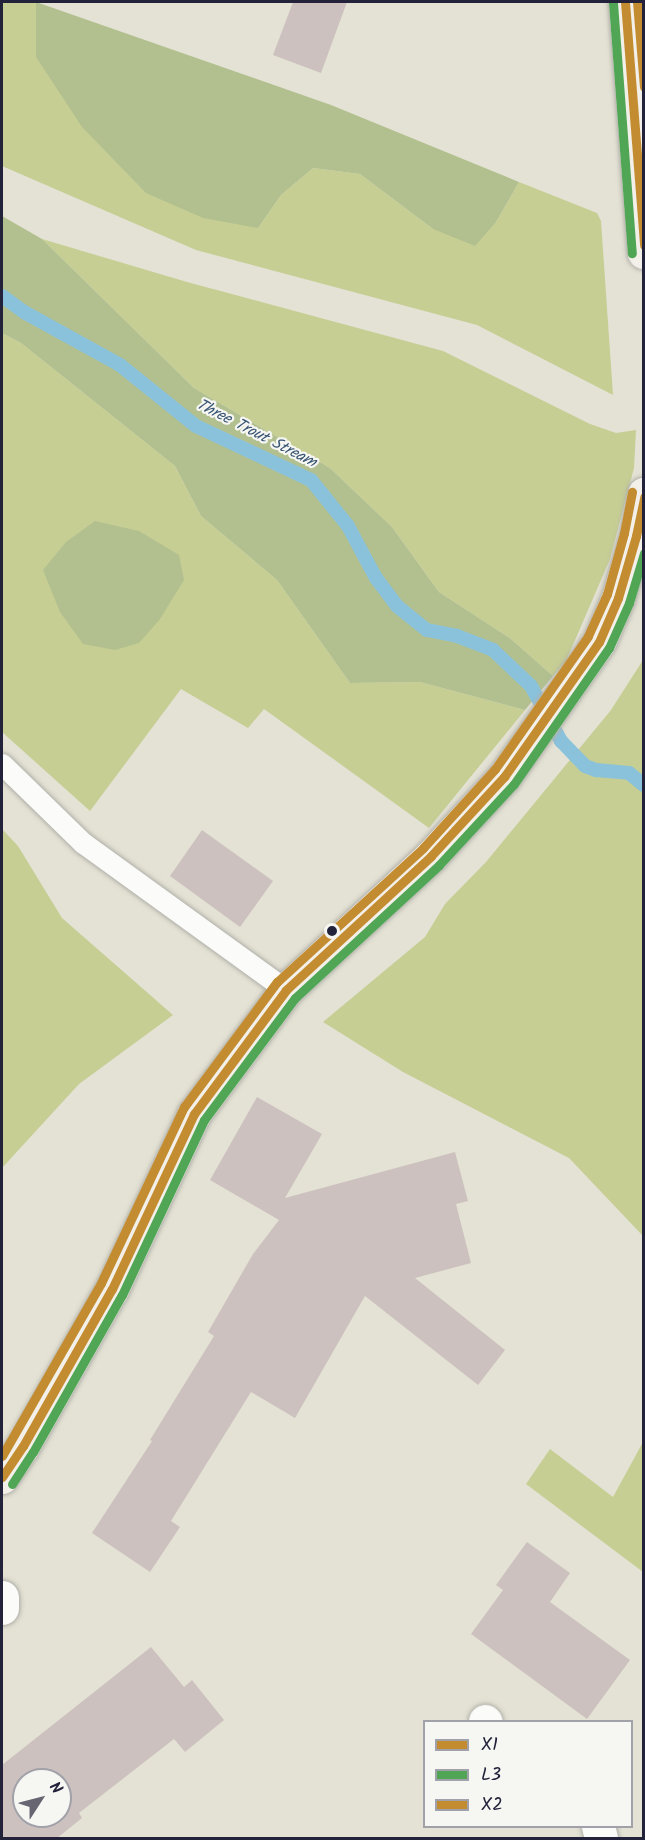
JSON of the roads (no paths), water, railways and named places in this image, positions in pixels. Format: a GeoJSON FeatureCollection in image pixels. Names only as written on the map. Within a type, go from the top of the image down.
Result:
{"type":"FeatureCollection","features":[{"type":"Feature","properties":{"kind":"main road"},"geometry":{"type":"LineString","coordinates":[[625,2],[644,252]]}},
{"type":"Feature","properties":{"kind":"main road"},"geometry":{"type":"LineString","coordinates":[[2,1477],[23,1446],[112,1289],[194,1114],[286,990],[431,856],[504,777],[599,642],[618,598],[636,536],[644,494]]}},
{"type":"Feature","properties":{"kind":"street"},"geometry":{"type":"LineString","coordinates":[[2,1597],[2,1608]]}},
{"type":"Feature","properties":{"kind":"lane"},"geometry":{"type":"LineString","coordinates":[[2,764],[83,843],[286,990]]}},
{"type":"Feature","properties":{"kind":"waterway","name":"Three Trout Stream"},"geometry":{"type":"LineString","coordinates":[[2,296],[24,312],[120,365],[196,426],[311,480],[348,526],[376,578],[397,606],[427,630],[457,636],[493,650],[531,686],[561,741],[585,766],[596,770],[629,773],[644,785]]}}]}
